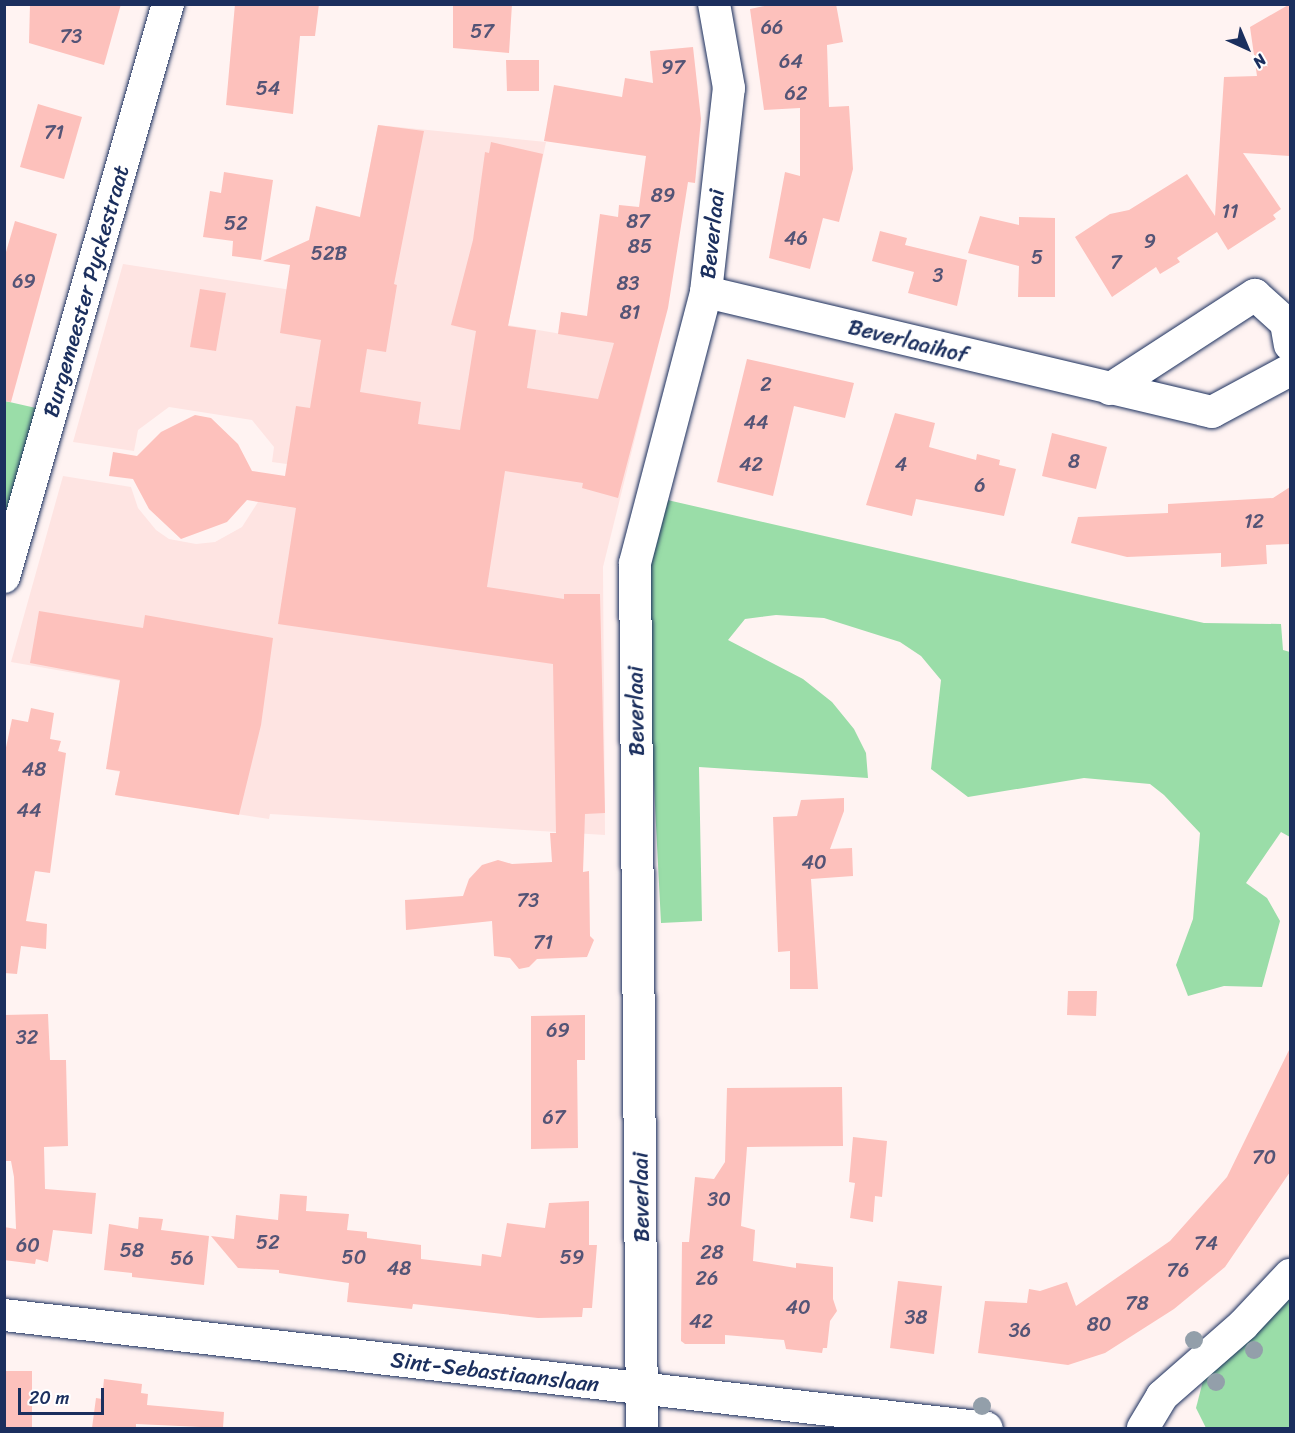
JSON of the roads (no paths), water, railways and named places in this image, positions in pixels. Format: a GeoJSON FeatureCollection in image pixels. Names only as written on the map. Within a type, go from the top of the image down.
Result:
{"type":"FeatureCollection","features":[{"type":"Feature","properties":{"kind":"street","name":"Burgemeester Pyckestraat"},"geometry":{"type":"LineString","coordinates":[[4,577],[168,4]]}},
{"type":"Feature","properties":{"kind":"street","name":"Beverlaai"},"geometry":{"type":"LineString","coordinates":[[642,1428],[635,563],[706,292],[729,88],[714,4]]}},
{"type":"Feature","properties":{"kind":"street","name":"Beverlaaihof"},"geometry":{"type":"LineString","coordinates":[[706,292],[1212,412],[1290,370]]}},
{"type":"Feature","properties":{"kind":"street"},"geometry":{"type":"LineString","coordinates":[[1110,389],[1255,295],[1286,323],[1290,345]]}},
{"type":"Feature","properties":{"kind":"street"},"geometry":{"type":"LineString","coordinates":[[1143,1428],[1162,1396],[1243,1325],[1290,1275]]}},
{"type":"Feature","properties":{"kind":"street","name":"Sint-Sebastiaanslaan"},"geometry":{"type":"LineString","coordinates":[[4,1315],[987,1428]]}}]}
